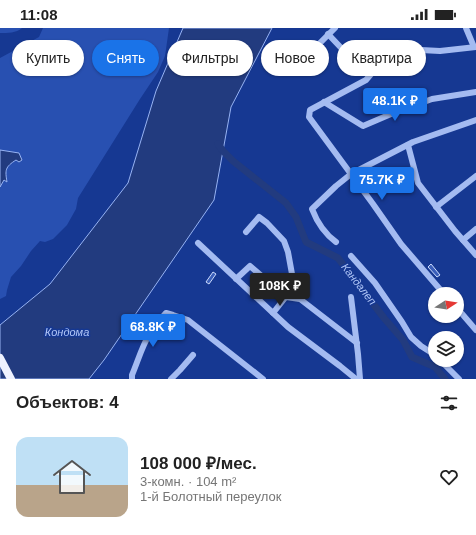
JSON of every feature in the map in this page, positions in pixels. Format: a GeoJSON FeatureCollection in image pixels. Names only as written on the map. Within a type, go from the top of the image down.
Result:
{"type":"FeatureCollection","features":[{"type":"Feature","properties":{"kind":"main road"},"geometry":{"type":"LineString","coordinates":[[0,358],[11,379]]}},
{"type":"Feature","properties":{"kind":"street"},"geometry":{"type":"LineString","coordinates":[[322,40],[335,28]]}},
{"type":"Feature","properties":{"kind":"street"},"geometry":{"type":"LineString","coordinates":[[426,50],[440,51],[475,47],[466,28]]}},
{"type":"Feature","properties":{"kind":"street"},"geometry":{"type":"LineString","coordinates":[[328,34],[337,44]]}},
{"type":"Feature","properties":{"kind":"street"},"geometry":{"type":"LineString","coordinates":[[369,76],[366,80],[310,110],[309,117],[401,244],[438,287]]}},
{"type":"Feature","properties":{"kind":"street"},"geometry":{"type":"LineString","coordinates":[[324,102],[363,126],[432,99],[476,92]]}},
{"type":"Feature","properties":{"kind":"street"},"geometry":{"type":"LineString","coordinates":[[336,242],[322,228],[315,218],[312,209],[336,186],[351,174],[408,145],[476,120]]}},
{"type":"Feature","properties":{"kind":"street"},"geometry":{"type":"LineString","coordinates":[[408,145],[418,183],[455,231],[476,255]]}},
{"type":"Feature","properties":{"kind":"street"},"geometry":{"type":"LineString","coordinates":[[436,207],[476,176]]}},
{"type":"Feature","properties":{"kind":"street"},"geometry":{"type":"LineString","coordinates":[[246,232],[260,217],[284,241],[288,252],[292,274],[296,284],[273,313]]}},
{"type":"Feature","properties":{"kind":"street"},"geometry":{"type":"LineString","coordinates":[[463,240],[476,229]]}},
{"type":"Feature","properties":{"kind":"street"},"geometry":{"type":"LineString","coordinates":[[198,243],[288,326],[356,379]]}},
{"type":"Feature","properties":{"kind":"street"},"geometry":{"type":"LineString","coordinates":[[351,256],[375,283],[411,337],[428,350]]}},
{"type":"Feature","properties":{"kind":"street"},"geometry":{"type":"LineString","coordinates":[[236,279],[250,266],[286,297],[300,299],[357,343]]}},
{"type":"Feature","properties":{"kind":"street"},"geometry":{"type":"LineString","coordinates":[[351,297],[360,379]]}},
{"type":"Feature","properties":{"kind":"street"},"geometry":{"type":"LineString","coordinates":[[132,379],[132,375],[149,334],[166,313],[188,320],[261,378]]}},
{"type":"Feature","properties":{"kind":"street"},"geometry":{"type":"LineString","coordinates":[[464,316],[476,330]]}},
{"type":"Feature","properties":{"kind":"street"},"geometry":{"type":"LineString","coordinates":[[171,379],[193,355]]}},
{"type":"Feature","properties":{"kind":"street"},"geometry":{"type":"LineString","coordinates":[[447,367],[459,379]]}},
{"type":"Feature","properties":{"kind":"shaded area"},"geometry":{"type":"Polygon","coordinates":[[[0,28],[22,28],[15,32],[0,33],[0,28]]]}},
{"type":"Feature","properties":{"kind":"shaded area"},"geometry":{"type":"Polygon","coordinates":[[[43,28],[169,28],[165,56],[159,70],[159,40],[92,40],[92,76],[155,76],[78,198],[76,209],[67,225],[53,239],[45,242],[40,241],[11,277],[6,296],[0,299],[0,58],[12,52],[12,76],[84,76],[84,40],[33,40],[39,37],[43,28]]]}},
{"type":"Feature","properties":{"kind":"water","name":"Кондома"},"geometry":{"type":"Polygon","coordinates":[[[183,28],[272,28],[266,40],[261,40],[261,49],[253,65],[253,40],[178,40],[183,28]]]}},
{"type":"Feature","properties":{"kind":"water","name":"Кондома"},"geometry":{"type":"Polygon","coordinates":[[[167,65],[167,76],[247,76],[231,107],[214,200],[104,360],[89,379],[0,379],[0,325],[50,284],[128,183],[156,91],[167,65]]]}},
{"type":"Feature","properties":{"kind":"water"},"geometry":{"type":"Polygon","coordinates":[[[0,150],[19,153],[22,160],[19,162],[16,160],[8,167],[6,172],[7,182],[4,180],[0,187],[0,150]]]}},
{"type":"Feature","properties":{"kind":"building"},"geometry":{"type":"Polygon","coordinates":[[[431,264],[440,275],[437,277],[428,267],[431,264]]]}},
{"type":"Feature","properties":{"kind":"building"},"geometry":{"type":"Polygon","coordinates":[[[213,272],[216,274],[209,284],[206,282],[213,272]]]}},
{"type":"Feature","properties":{"kind":"waterway","name":"Кандалеп"},"geometry":{"type":"LineString","coordinates":[[218,144],[233,161],[286,203],[296,217],[306,242],[338,258],[384,318],[403,340],[412,357],[435,367],[445,379]]}}]}
